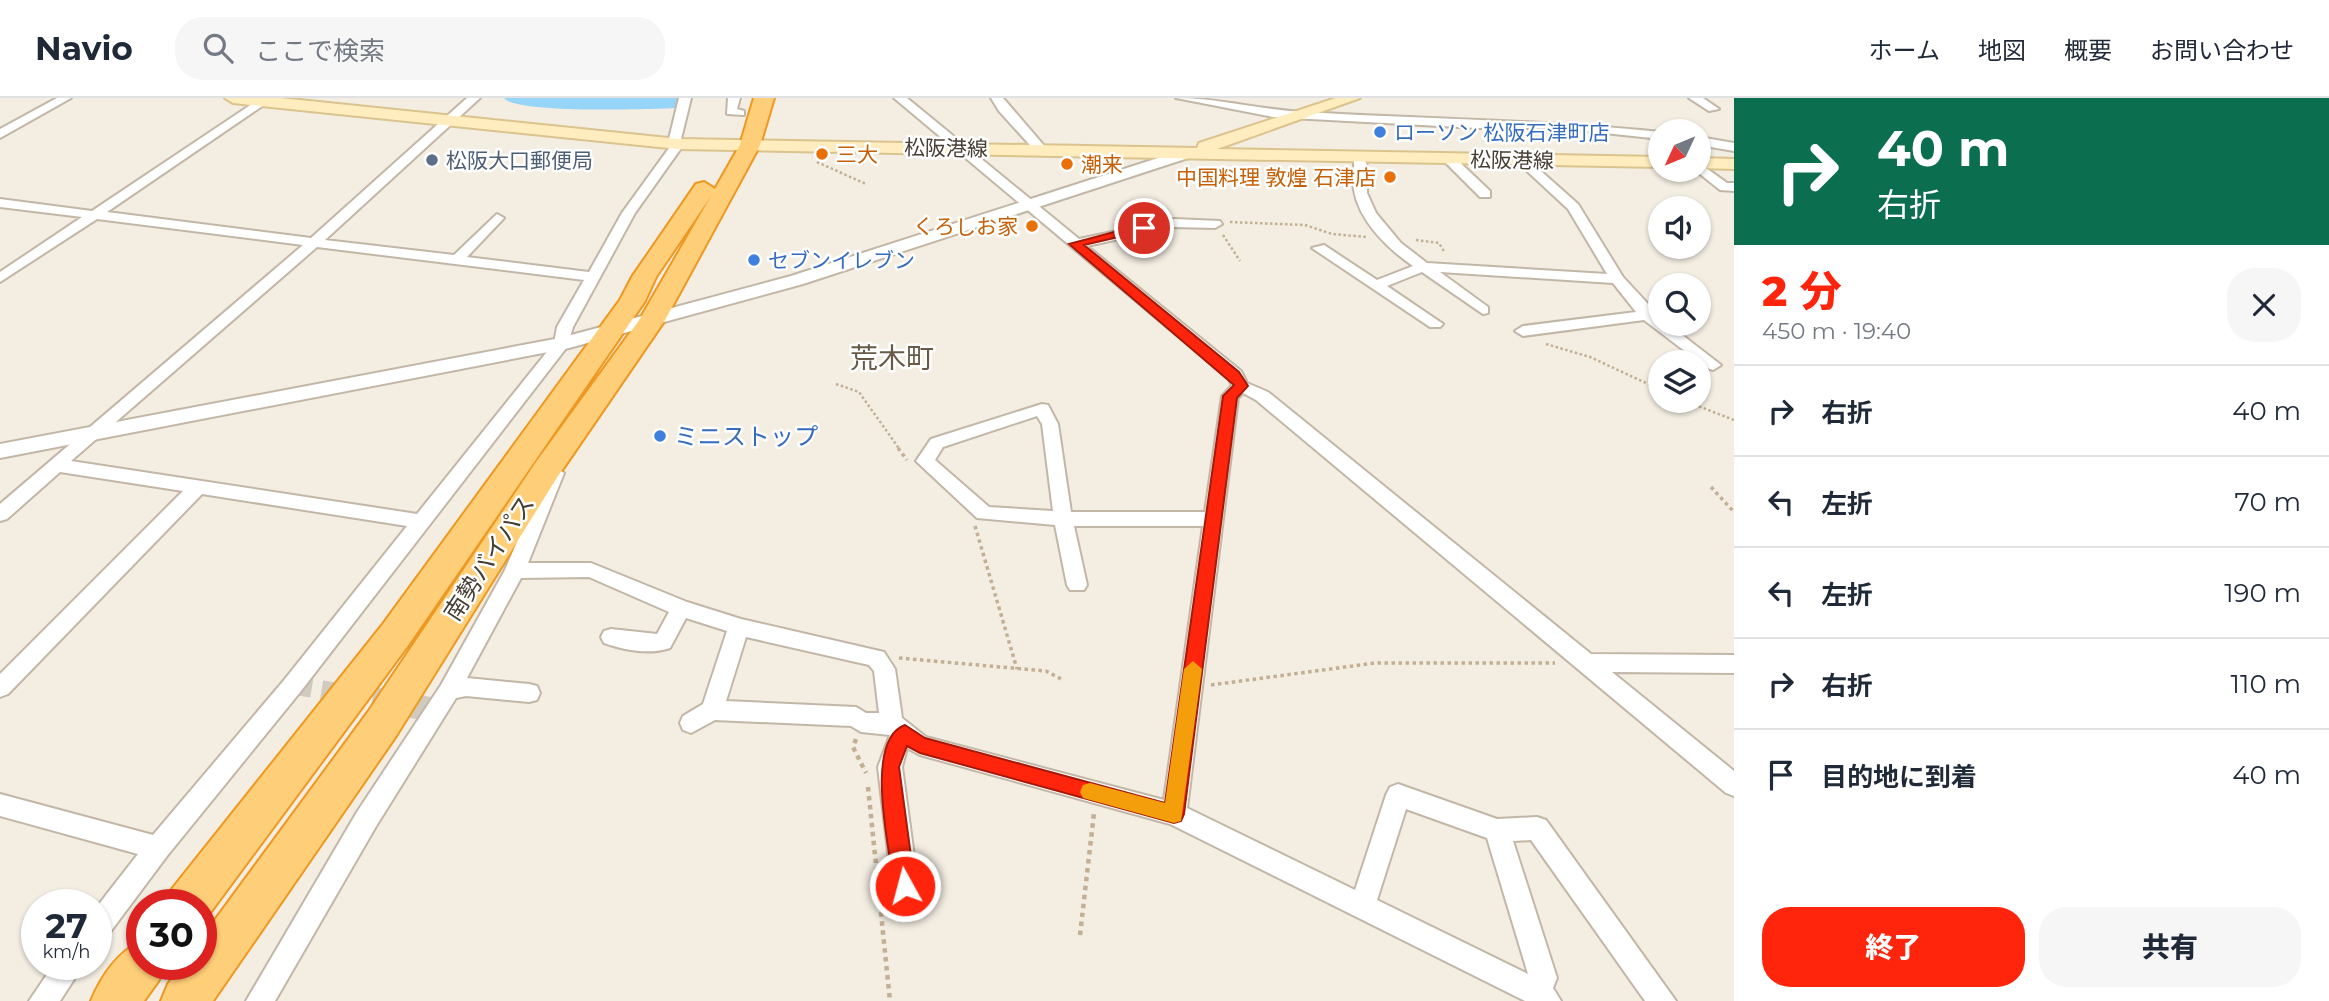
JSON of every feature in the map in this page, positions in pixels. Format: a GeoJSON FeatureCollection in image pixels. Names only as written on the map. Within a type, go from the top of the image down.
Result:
{"type":"FeatureCollection","features":[{"type":"Feature","properties":{"kind":"highway","name":"南勢バイパス"},"geometry":{"type":"LineString","coordinates":[[185,1001],[382,724],[547,469],[652,320],[738,145],[746,102]]}},
{"type":"Feature","properties":{"kind":"highway","name":"南勢バイパス"},"geometry":{"type":"LineString","coordinates":[[200,889],[396,634],[632,301],[708,182],[738,145]]}},
{"type":"Feature","properties":{"kind":"highway"},"geometry":{"type":"LineString","coordinates":[[115,1001],[131,980]]}},
{"type":"Feature","properties":{"kind":"main road","name":"松阪港線"},"geometry":{"type":"LineString","coordinates":[[233,98],[678,144],[1648,162]]}},
{"type":"Feature","properties":{"kind":"main road"},"geometry":{"type":"LineString","coordinates":[[1186,154],[1352,98]]}},
{"type":"Feature","properties":{"kind":"main road"},"geometry":{"type":"LineString","coordinates":[[1712,165],[1734,164]]}},
{"type":"Feature","properties":{"kind":"street"},"geometry":{"type":"LineString","coordinates":[[0,134],[65,98]]}},
{"type":"Feature","properties":{"kind":"street"},"geometry":{"type":"LineString","coordinates":[[0,514],[313,243],[474,98]]}},
{"type":"Feature","properties":{"kind":"street"},"geometry":{"type":"LineString","coordinates":[[112,909],[562,344],[565,327],[629,213],[678,144],[675,139],[685,98]]}},
{"type":"Feature","properties":{"kind":"street"},"geometry":{"type":"LineString","coordinates":[[900,98],[1235,375],[1241,386],[1262,397],[1589,663],[1734,785]]}},
{"type":"Feature","properties":{"kind":"street"},"geometry":{"type":"LineString","coordinates":[[997,98],[1003,109],[1042,151]]}},
{"type":"Feature","properties":{"kind":"street"},"geometry":{"type":"LineString","coordinates":[[1182,98],[1273,114],[1477,125],[1557,125],[1648,135]]}},
{"type":"Feature","properties":{"kind":"street"},"geometry":{"type":"LineString","coordinates":[[1695,98],[1713,109]]}},
{"type":"Feature","properties":{"kind":"street"},"geometry":{"type":"LineString","coordinates":[[0,278],[266,100]]}},
{"type":"Feature","properties":{"kind":"street"},"geometry":{"type":"LineString","coordinates":[[1712,143],[1734,147]]}},
{"type":"Feature","properties":{"kind":"street"},"geometry":{"type":"LineString","coordinates":[[0,451],[562,344],[797,280],[1186,154]]}},
{"type":"Feature","properties":{"kind":"street"},"geometry":{"type":"LineString","coordinates":[[1359,157],[1363,169],[1360,191],[1372,216],[1388,239],[1483,310]]}},
{"type":"Feature","properties":{"kind":"street"},"geometry":{"type":"LineString","coordinates":[[1450,159],[1485,194]]}},
{"type":"Feature","properties":{"kind":"street"},"geometry":{"type":"LineString","coordinates":[[1521,160],[1573,206],[1617,279],[1647,315],[1713,365]]}},
{"type":"Feature","properties":{"kind":"street"},"geometry":{"type":"LineString","coordinates":[[1712,175],[1731,190]]}},
{"type":"Feature","properties":{"kind":"street"},"geometry":{"type":"LineString","coordinates":[[0,203],[592,277]]}},
{"type":"Feature","properties":{"kind":"street"},"geometry":{"type":"LineString","coordinates":[[457,260],[498,218]]}},
{"type":"Feature","properties":{"kind":"street"},"geometry":{"type":"LineString","coordinates":[[1075,244],[1174,223],[1215,224]]}},
{"type":"Feature","properties":{"kind":"street"},"geometry":{"type":"LineString","coordinates":[[1319,248],[1435,324]]}},
{"type":"Feature","properties":{"kind":"street"},"geometry":{"type":"LineString","coordinates":[[1376,285],[1423,267],[1617,279]]}},
{"type":"Feature","properties":{"kind":"street"},"geometry":{"type":"LineString","coordinates":[[1522,331],[1647,315]]}},
{"type":"Feature","properties":{"kind":"street"},"geometry":{"type":"LineString","coordinates":[[1174,814],[1230,396],[1241,386]]}},
{"type":"Feature","properties":{"kind":"street"},"geometry":{"type":"LineString","coordinates":[[1077,585],[1063,519],[1051,424],[1042,409],[937,443],[925,461],[984,513],[1063,519],[1214,519]]}},
{"type":"Feature","properties":{"kind":"street"},"geometry":{"type":"LineString","coordinates":[[56,465],[422,522]]}},
{"type":"Feature","properties":{"kind":"street"},"geometry":{"type":"LineString","coordinates":[[260,1001],[366,820],[449,691],[514,571],[556,471],[547,469]]}},
{"type":"Feature","properties":{"kind":"street"},"geometry":{"type":"LineString","coordinates":[[0,688],[197,488]]}},
{"type":"Feature","properties":{"kind":"street"},"geometry":{"type":"LineString","coordinates":[[514,571],[591,569],[681,608],[741,627],[876,658],[884,669],[898,728],[890,767],[905,886]]}},
{"type":"Feature","properties":{"kind":"street"},"geometry":{"type":"LineString","coordinates":[[611,637],[649,643],[663,642],[681,608]]}},
{"type":"Feature","properties":{"kind":"street"},"geometry":{"type":"LineString","coordinates":[[712,710],[741,627]]}},
{"type":"Feature","properties":{"kind":"street"},"geometry":{"type":"LineString","coordinates":[[1589,663],[1734,664]]}},
{"type":"Feature","properties":{"kind":"street"},"geometry":{"type":"LineString","coordinates":[[449,691],[466,687],[529,693]]}},
{"type":"Feature","properties":{"kind":"street"},"geometry":{"type":"LineString","coordinates":[[691,723],[712,710],[856,717],[862,722],[898,728],[920,745],[1174,814],[1543,997],[1543,978],[1497,830]]}},
{"type":"Feature","properties":{"kind":"street"},"geometry":{"type":"LineString","coordinates":[[1362,907],[1398,795],[1497,830],[1537,828],[1662,1001]]}},
{"type":"Feature","properties":{"kind":"street"},"geometry":{"type":"LineString","coordinates":[[0,805],[158,848]]}},
{"type":"Feature","properties":{"kind":"street"},"geometry":{"type":"LineString","coordinates":[[43,1001],[59,980]]}},
{"type":"Feature","properties":{"kind":"path"},"geometry":{"type":"LineString","coordinates":[[790,146],[791,152],[866,184]]}},
{"type":"Feature","properties":{"kind":"path"},"geometry":{"type":"LineString","coordinates":[[1539,342],[1590,357],[1648,384]]}},
{"type":"Feature","properties":{"kind":"path"},"geometry":{"type":"LineString","coordinates":[[836,384],[859,391],[910,464]]}},
{"type":"Feature","properties":{"kind":"path"},"geometry":{"type":"LineString","coordinates":[[1711,411],[1734,420]]}},
{"type":"Feature","properties":{"kind":"path"},"geometry":{"type":"LineString","coordinates":[[1711,487],[1734,512]]}},
{"type":"Feature","properties":{"kind":"path"},"geometry":{"type":"LineString","coordinates":[[966,516],[975,526],[1017,668]]}},
{"type":"Feature","properties":{"kind":"path"},"geometry":{"type":"LineString","coordinates":[[876,658],[1045,671],[1063,680]]}},
{"type":"Feature","properties":{"kind":"path"},"geometry":{"type":"LineString","coordinates":[[1191,688],[1376,663],[1589,663]]}},
{"type":"Feature","properties":{"kind":"path"},"geometry":{"type":"LineString","coordinates":[[862,722],[853,747],[866,771],[891,1001]]}},
{"type":"Feature","properties":{"kind":"path"},"geometry":{"type":"LineString","coordinates":[[1080,935],[1096,793]]}},
{"type":"Feature","properties":{"kind":"waterway"},"geometry":{"type":"LineString","coordinates":[[515,98],[575,103],[678,102]]}},
{"type":"Feature","properties":{"kind":"tunnel"},"geometry":{"type":"LineString","coordinates":[[293,685],[347,694]]}},
{"type":"Feature","properties":{"kind":"tunnel"},"geometry":{"type":"LineString","coordinates":[[337,693],[435,710]]}},
{"type":"Feature","properties":{"kind":"slow traffic"},"geometry":{"type":"LineString","coordinates":[[1090,792],[1174,814],[1193,669]]}},
{"type":"Feature","properties":{"kind":"place","name":"ローソン 松阪石津町店"},"geometry":{"type":"Point","coordinates":[1380,132]}},
{"type":"Feature","properties":{"kind":"place","name":"三大"},"geometry":{"type":"Point","coordinates":[822,154]}},
{"type":"Feature","properties":{"kind":"place","name":"松阪大口郵便局"},"geometry":{"type":"Point","coordinates":[432,160]}},
{"type":"Feature","properties":{"kind":"place","name":"潮来"},"geometry":{"type":"Point","coordinates":[1067,164]}},
{"type":"Feature","properties":{"kind":"place","name":"中国料理 敦煌 石津店"},"geometry":{"type":"Point","coordinates":[1390,177]}},
{"type":"Feature","properties":{"kind":"place","name":"くろしお家"},"geometry":{"type":"Point","coordinates":[1032,226]}},
{"type":"Feature","properties":{"kind":"place","name":"セブンイレブン"},"geometry":{"type":"Point","coordinates":[754,260]}},
{"type":"Feature","properties":{"kind":"place","name":"ミニストップ"},"geometry":{"type":"Point","coordinates":[660,436]}},
{"type":"Feature","properties":{"kind":"district","name":"荒木町"},"geometry":{"type":"Point","coordinates":[892,358]}},
{"type":"Feature","properties":{"kind":"route"},"geometry":{"type":"LineString","coordinates":[[905,886],[890,767],[896,745],[905,733],[920,745],[1174,814],[1230,396],[1241,386],[1235,375],[1075,244],[1144,228]]}}]}
